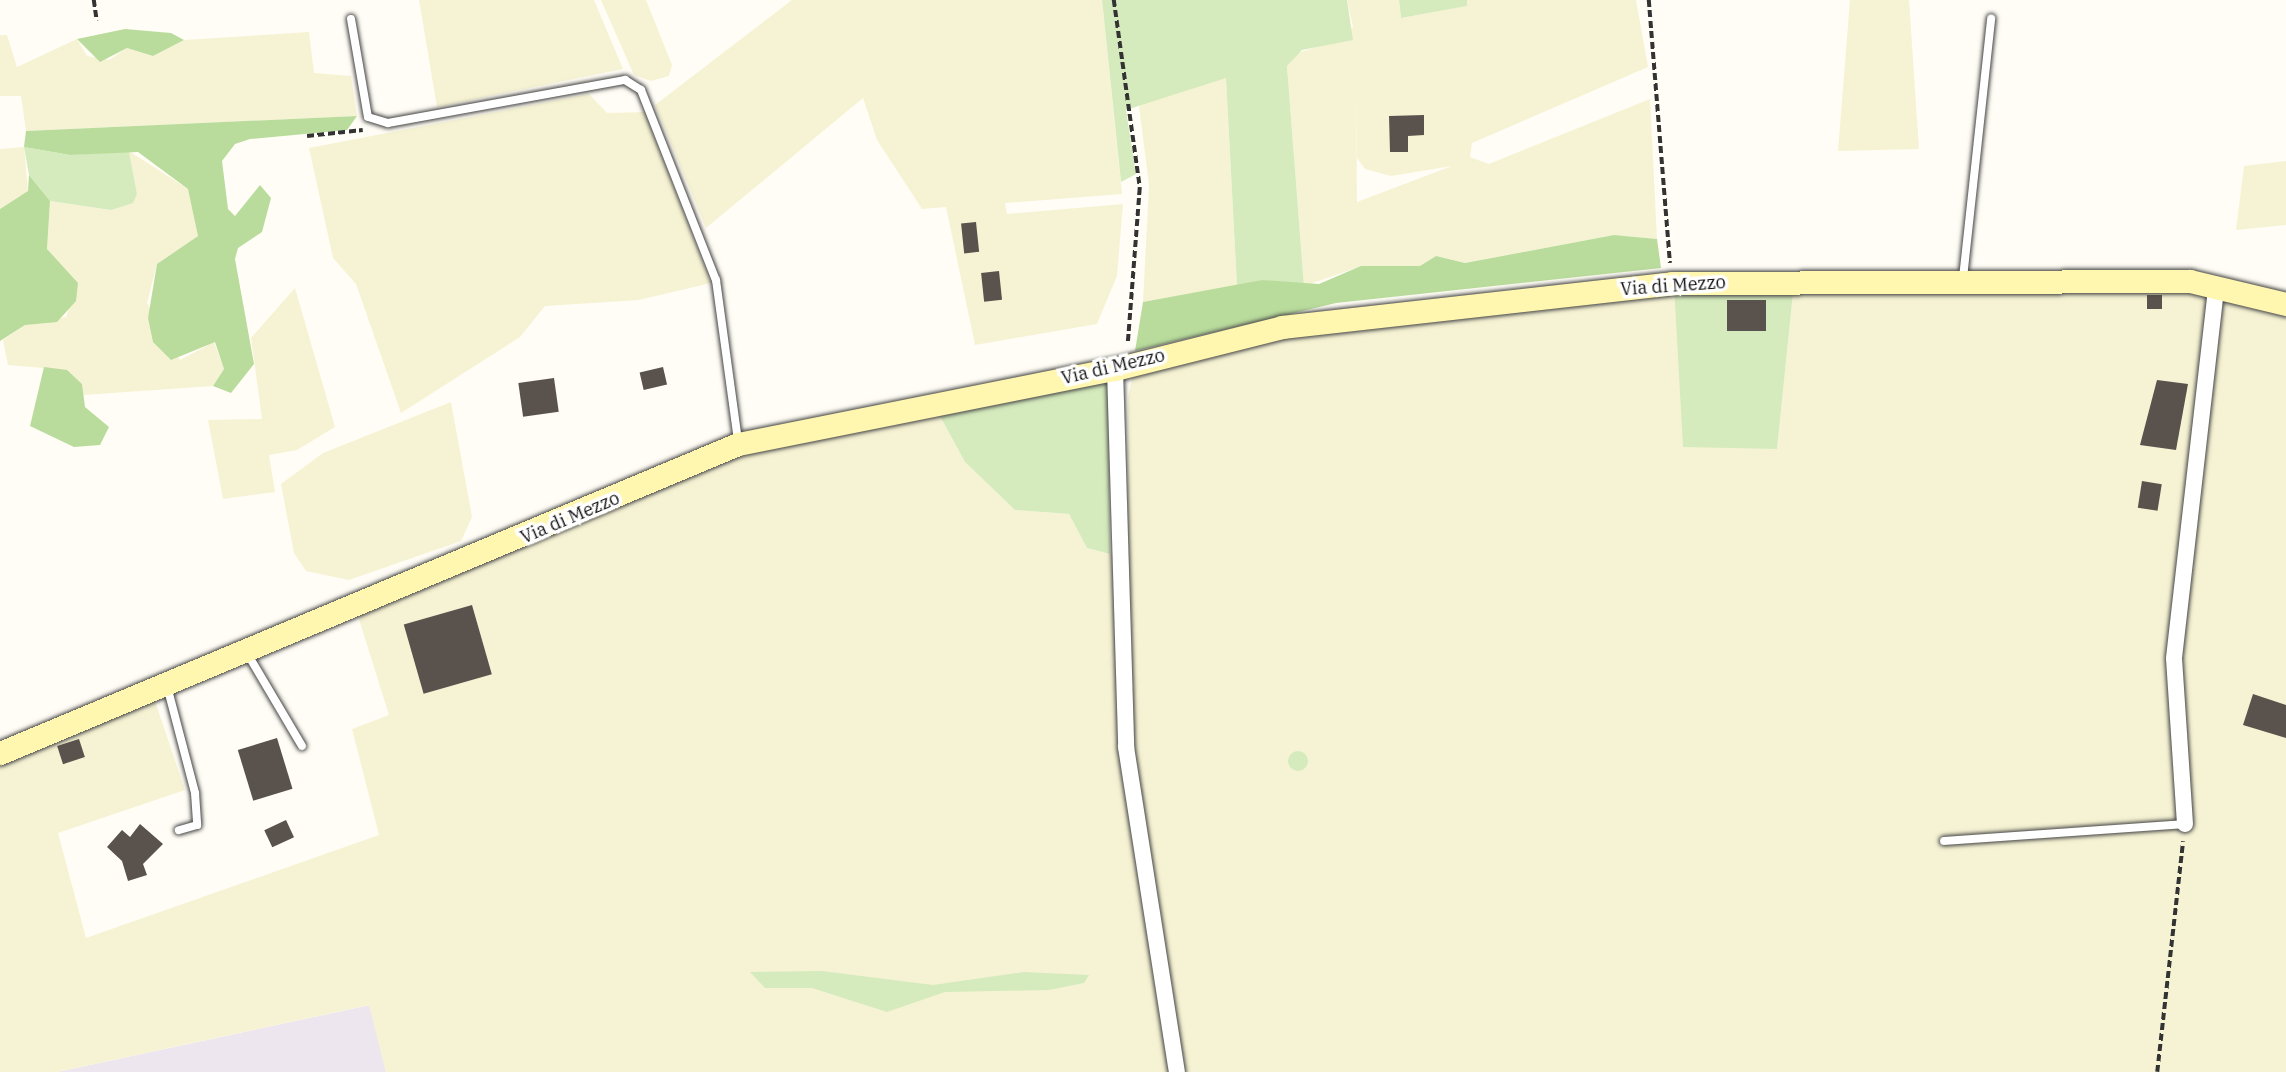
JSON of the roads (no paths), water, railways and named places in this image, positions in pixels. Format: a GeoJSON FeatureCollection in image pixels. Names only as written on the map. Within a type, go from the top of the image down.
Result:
{"type":"FeatureCollection","features":[{"type":"Feature","properties":{"kind":"main road","name":"Via di Mezzo"},"geometry":{"type":"LineString","coordinates":[[0,752],[247,653],[738,444],[1115,369],[1282,327],[1672,283],[1963,278],[2190,281],[2286,304]]}},
{"type":"Feature","properties":{"kind":"street"},"geometry":{"type":"LineString","coordinates":[[2185,824],[2174,658],[2216,287]]}},
{"type":"Feature","properties":{"kind":"street"},"geometry":{"type":"LineString","coordinates":[[1115,369],[1126,747],[1177,1072]]}},
{"type":"Feature","properties":{"kind":"lane"},"geometry":{"type":"LineString","coordinates":[[351,19],[368,117],[388,123],[625,80],[640,90],[716,280],[738,444]]}},
{"type":"Feature","properties":{"kind":"lane"},"geometry":{"type":"LineString","coordinates":[[1963,278],[1991,19]]}},
{"type":"Feature","properties":{"kind":"lane"},"geometry":{"type":"LineString","coordinates":[[247,653],[302,746]]}},
{"type":"Feature","properties":{"kind":"lane"},"geometry":{"type":"LineString","coordinates":[[167,686],[195,793],[197,825],[179,830]]}},
{"type":"Feature","properties":{"kind":"lane"},"geometry":{"type":"LineString","coordinates":[[1944,841],[2185,824]]}}]}
